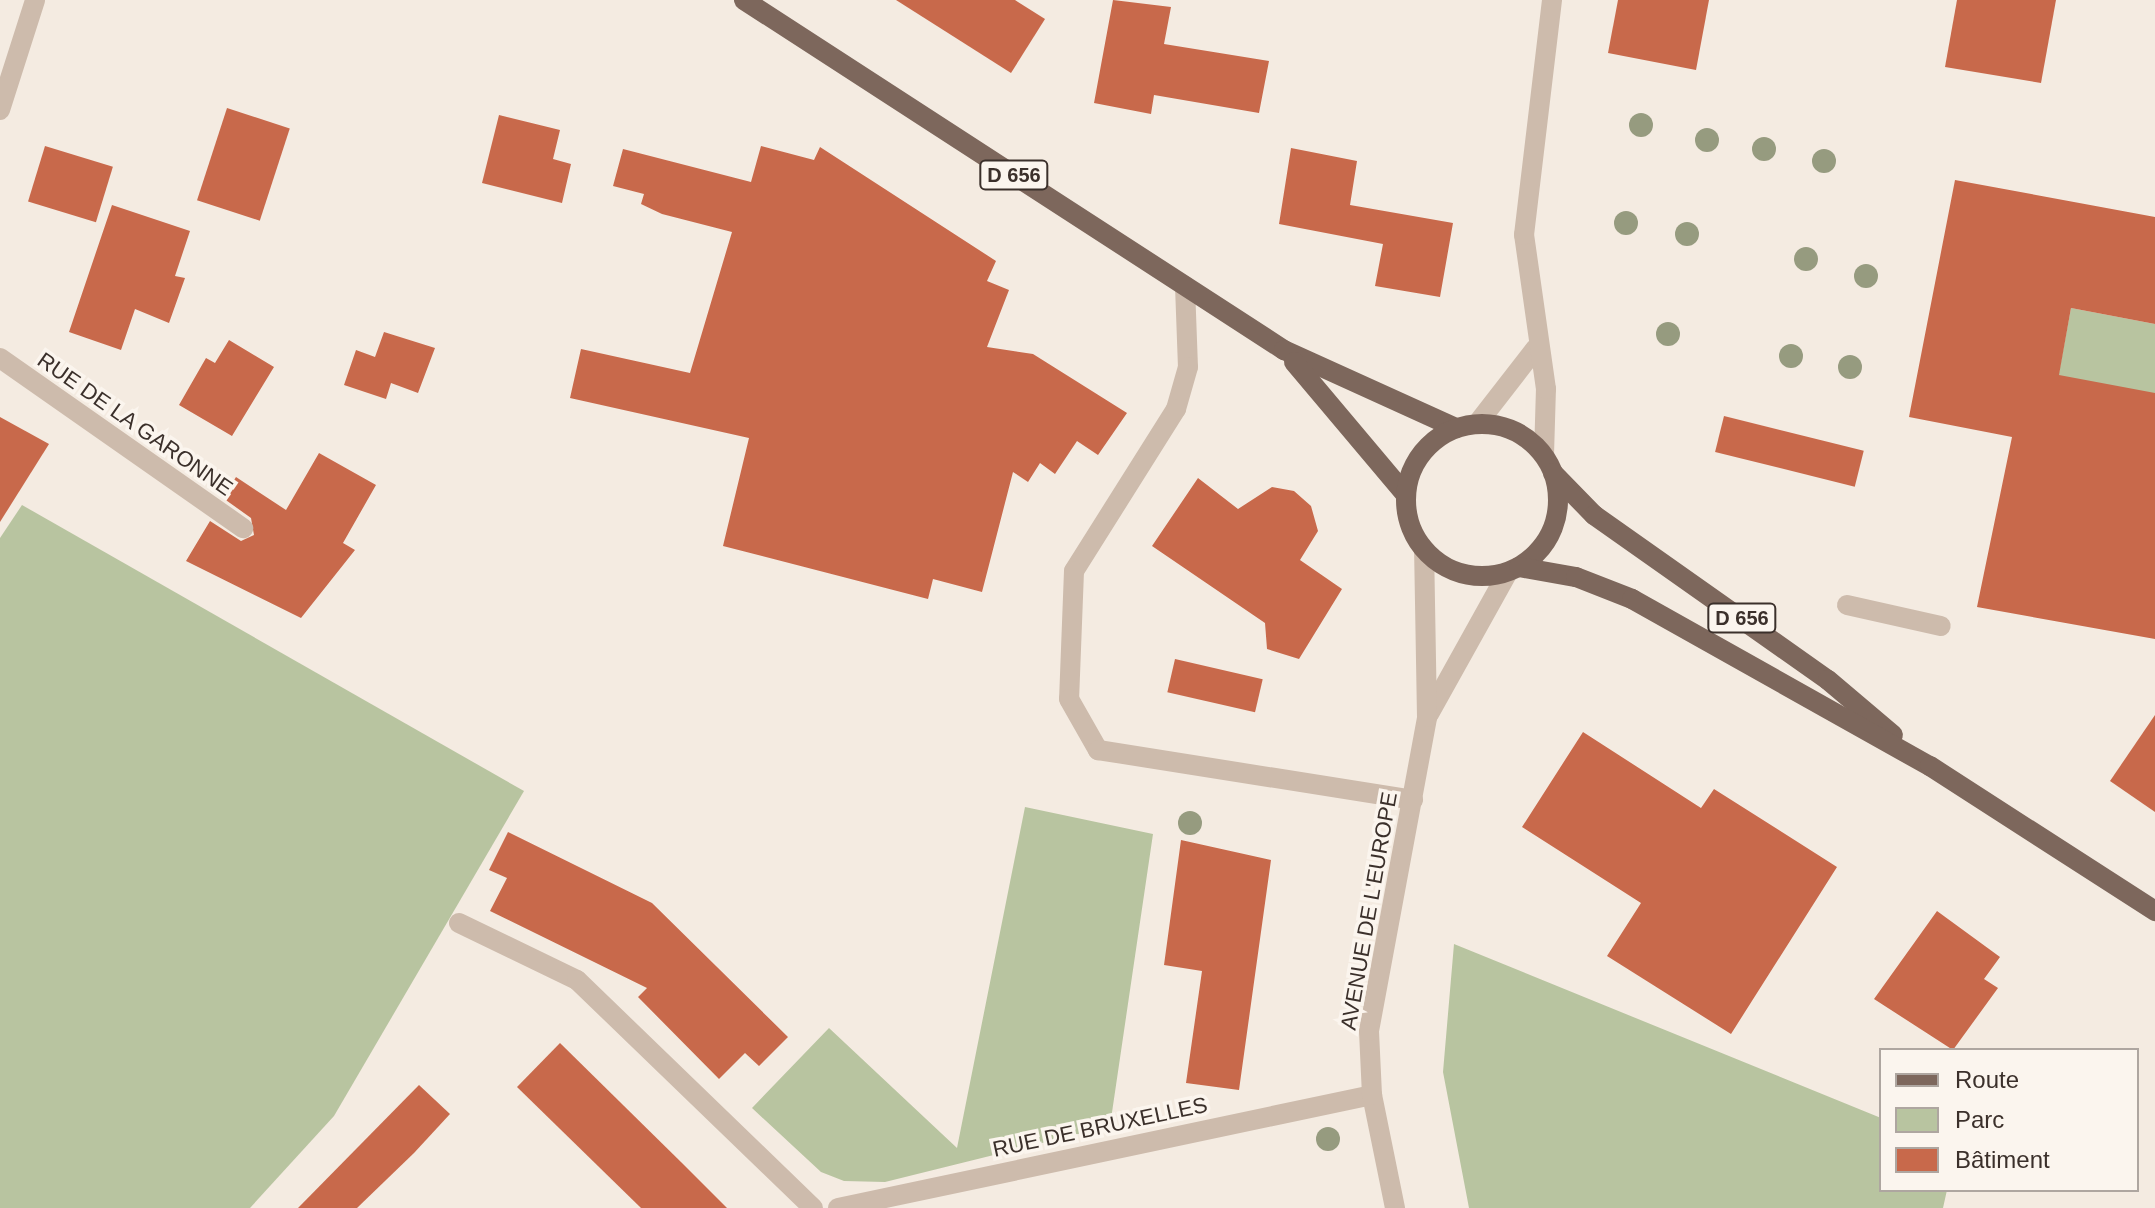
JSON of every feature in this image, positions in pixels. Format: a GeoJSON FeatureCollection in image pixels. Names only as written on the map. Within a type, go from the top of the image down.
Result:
{"type":"FeatureCollection","features":[{"type":"Feature","properties":{"kind":"main road","name":"D 656"},"geometry":{"type":"LineString","coordinates":[[744,0],[1284,350],[1466,426]]}},
{"type":"Feature","properties":{"kind":"main road","name":"D 656"},"geometry":{"type":"LineString","coordinates":[[1284,350],[1406,495]]}},
{"type":"Feature","properties":{"kind":"main road"},"geometry":{"type":"LineString","coordinates":[[1466,426],[1502,426],[1549,464],[1557,516],[1549,537],[1513,570],[1454,571],[1424,550],[1406,495],[1413,467],[1466,426]]}},
{"type":"Feature","properties":{"kind":"main road","name":"D 656"},"geometry":{"type":"LineString","coordinates":[[1549,464],[1594,515],[1828,680],[1930,766]]}},
{"type":"Feature","properties":{"kind":"main road","name":"D 656"},"geometry":{"type":"LineString","coordinates":[[1513,570],[1576,577],[1632,599],[1930,766],[2155,911]]}},
{"type":"Feature","properties":{"kind":"street"},"geometry":{"type":"LineString","coordinates":[[0,110],[35,0]]}},
{"type":"Feature","properties":{"kind":"street"},"geometry":{"type":"LineString","coordinates":[[1549,464],[1546,389],[1536,348],[1525,181],[1552,0]]}},
{"type":"Feature","properties":{"kind":"street"},"geometry":{"type":"LineString","coordinates":[[1185,286],[1188,367],[1176,409],[1074,571],[1070,591],[1069,699],[1098,750],[1413,800]]}},
{"type":"Feature","properties":{"kind":"street"},"geometry":{"type":"LineString","coordinates":[[1466,426],[1536,348]]}},
{"type":"Feature","properties":{"kind":"street","name":"RUE DE LA GARONNE"},"geometry":{"type":"LineString","coordinates":[[0,358],[243,528]]}},
{"type":"Feature","properties":{"kind":"street","name":"AVENUE DE L'EUROPE"},"geometry":{"type":"LineString","coordinates":[[1395,1208],[1372,1095],[1369,1031],[1427,717],[1424,550]]}},
{"type":"Feature","properties":{"kind":"street","name":"AVENUE DE L'EUROPE"},"geometry":{"type":"LineString","coordinates":[[1427,717],[1513,570]]}},
{"type":"Feature","properties":{"kind":"street"},"geometry":{"type":"LineString","coordinates":[[1847,605],[1941,626]]}},
{"type":"Feature","properties":{"kind":"street"},"geometry":{"type":"LineString","coordinates":[[459,923],[577,980],[813,1208]]}},
{"type":"Feature","properties":{"kind":"street","name":"RUE DE BRUXELLES"},"geometry":{"type":"LineString","coordinates":[[838,1208],[1372,1095]]}},
{"type":"Feature","properties":{"kind":"green space"},"geometry":{"type":"Polygon","coordinates":[[[2071,308],[2155,324],[2155,393],[2052,410],[2071,308]]]}},
{"type":"Feature","properties":{"kind":"green space"},"geometry":{"type":"Polygon","coordinates":[[[22,505],[524,791],[334,1116],[250,1208],[0,1208],[0,538],[22,505]]]}},
{"type":"Feature","properties":{"kind":"green space"},"geometry":{"type":"Polygon","coordinates":[[[1025,807],[1153,834],[1110,1126],[885,1182],[844,1181],[821,1172],[752,1108],[829,1028],[957,1148],[1025,807]]]}},
{"type":"Feature","properties":{"kind":"green space"},"geometry":{"type":"Polygon","coordinates":[[[1454,944],[1879,1117],[1879,1192],[1947,1192],[1943,1208],[1469,1208],[1443,1072],[1454,944]]]}},
{"type":"Feature","properties":{"kind":"building"},"geometry":{"type":"Polygon","coordinates":[[[896,0],[1015,0],[1045,19],[1011,73],[896,0]]]}},
{"type":"Feature","properties":{"kind":"building"},"geometry":{"type":"Polygon","coordinates":[[[1113,0],[1171,7],[1164,44],[1269,61],[1259,113],[1154,95],[1151,114],[1094,103],[1113,0]]]}},
{"type":"Feature","properties":{"kind":"building"},"geometry":{"type":"Polygon","coordinates":[[[1618,0],[1709,0],[1696,70],[1608,53],[1618,0]]]}},
{"type":"Feature","properties":{"kind":"building"},"geometry":{"type":"Polygon","coordinates":[[[1957,0],[2056,0],[2041,83],[1945,67],[1957,0]]]}},
{"type":"Feature","properties":{"kind":"building"},"geometry":{"type":"Polygon","coordinates":[[[227,108],[290,128],[260,221],[197,200],[227,108]]]}},
{"type":"Feature","properties":{"kind":"building"},"geometry":{"type":"Polygon","coordinates":[[[499,115],[560,130],[553,159],[571,164],[562,203],[482,183],[499,115]]]}},
{"type":"Feature","properties":{"kind":"building"},"geometry":{"type":"Polygon","coordinates":[[[45,146],[113,167],[96,222],[28,201],[45,146]]]}},
{"type":"Feature","properties":{"kind":"building"},"geometry":{"type":"Polygon","coordinates":[[[761,146],[814,160],[820,147],[996,261],[987,281],[1009,290],[987,347],[1033,354],[1127,413],[1098,455],[1077,441],[1055,474],[1040,463],[1028,482],[1013,472],[982,592],[933,579],[928,599],[723,546],[749,438],[570,398],[581,349],[690,373],[732,232],[662,214],[641,204],[644,194],[613,186],[623,149],[751,182],[761,146]]]}},
{"type":"Feature","properties":{"kind":"building"},"geometry":{"type":"Polygon","coordinates":[[[1291,148],[1357,161],[1350,205],[1453,223],[1440,297],[1375,286],[1383,244],[1279,224],[1291,148]]]}},
{"type":"Feature","properties":{"kind":"building"},"geometry":{"type":"Polygon","coordinates":[[[1955,180],[2155,217],[2155,324],[2071,308],[2059,375],[2155,393],[2155,639],[1977,607],[2012,437],[1909,417],[1955,180]]]}},
{"type":"Feature","properties":{"kind":"building"},"geometry":{"type":"Polygon","coordinates":[[[112,205],[190,231],[175,276],[185,278],[169,323],[135,309],[121,350],[69,332],[112,205]]]}},
{"type":"Feature","properties":{"kind":"building"},"geometry":{"type":"Polygon","coordinates":[[[384,332],[435,348],[418,393],[391,383],[386,399],[344,385],[356,350],[375,357],[384,332]]]}},
{"type":"Feature","properties":{"kind":"building"},"geometry":{"type":"Polygon","coordinates":[[[229,340],[274,367],[232,436],[179,405],[206,358],[215,363],[229,340]]]}},
{"type":"Feature","properties":{"kind":"building"},"geometry":{"type":"Polygon","coordinates":[[[1724,416],[1864,451],[1855,487],[1715,452],[1724,416]]]}},
{"type":"Feature","properties":{"kind":"building"},"geometry":{"type":"Polygon","coordinates":[[[0,417],[49,444],[0,522],[0,417]]]}},
{"type":"Feature","properties":{"kind":"building"},"geometry":{"type":"Polygon","coordinates":[[[319,453],[376,485],[343,543],[355,550],[301,618],[186,561],[210,521],[241,541],[254,535],[251,518],[223,498],[236,477],[286,510],[319,453]]]}},
{"type":"Feature","properties":{"kind":"building"},"geometry":{"type":"Polygon","coordinates":[[[1198,478],[1238,509],[1272,487],[1294,491],[1311,506],[1318,531],[1300,560],[1342,589],[1299,659],[1267,649],[1265,623],[1152,546],[1198,478]]]}},
{"type":"Feature","properties":{"kind":"building"},"geometry":{"type":"Polygon","coordinates":[[[1175,659],[1263,679],[1255,712],[1167,692],[1175,659]]]}},
{"type":"Feature","properties":{"kind":"building"},"geometry":{"type":"Polygon","coordinates":[[[2155,715],[2155,812],[2110,781],[2155,715]]]}},
{"type":"Feature","properties":{"kind":"building"},"geometry":{"type":"Polygon","coordinates":[[[1583,732],[1701,808],[1714,789],[1837,867],[1731,1034],[1607,956],[1641,903],[1522,827],[1583,732]]]}},
{"type":"Feature","properties":{"kind":"building"},"geometry":{"type":"Polygon","coordinates":[[[508,832],[652,903],[788,1037],[759,1066],[745,1053],[719,1079],[638,997],[647,988],[490,911],[507,878],[489,870],[508,832]]]}},
{"type":"Feature","properties":{"kind":"building"},"geometry":{"type":"Polygon","coordinates":[[[1181,840],[1271,860],[1239,1090],[1186,1083],[1202,971],[1164,965],[1181,840]]]}},
{"type":"Feature","properties":{"kind":"building"},"geometry":{"type":"Polygon","coordinates":[[[1937,911],[2000,957],[1984,979],[1998,988],[1954,1048],[1874,999],[1937,911]]]}},
{"type":"Feature","properties":{"kind":"building"},"geometry":{"type":"Polygon","coordinates":[[[560,1043],[727,1208],[641,1208],[517,1087],[560,1043]]]}},
{"type":"Feature","properties":{"kind":"building"},"geometry":{"type":"Polygon","coordinates":[[[419,1085],[450,1114],[414,1153],[357,1208],[298,1208],[419,1085]]]}}]}
